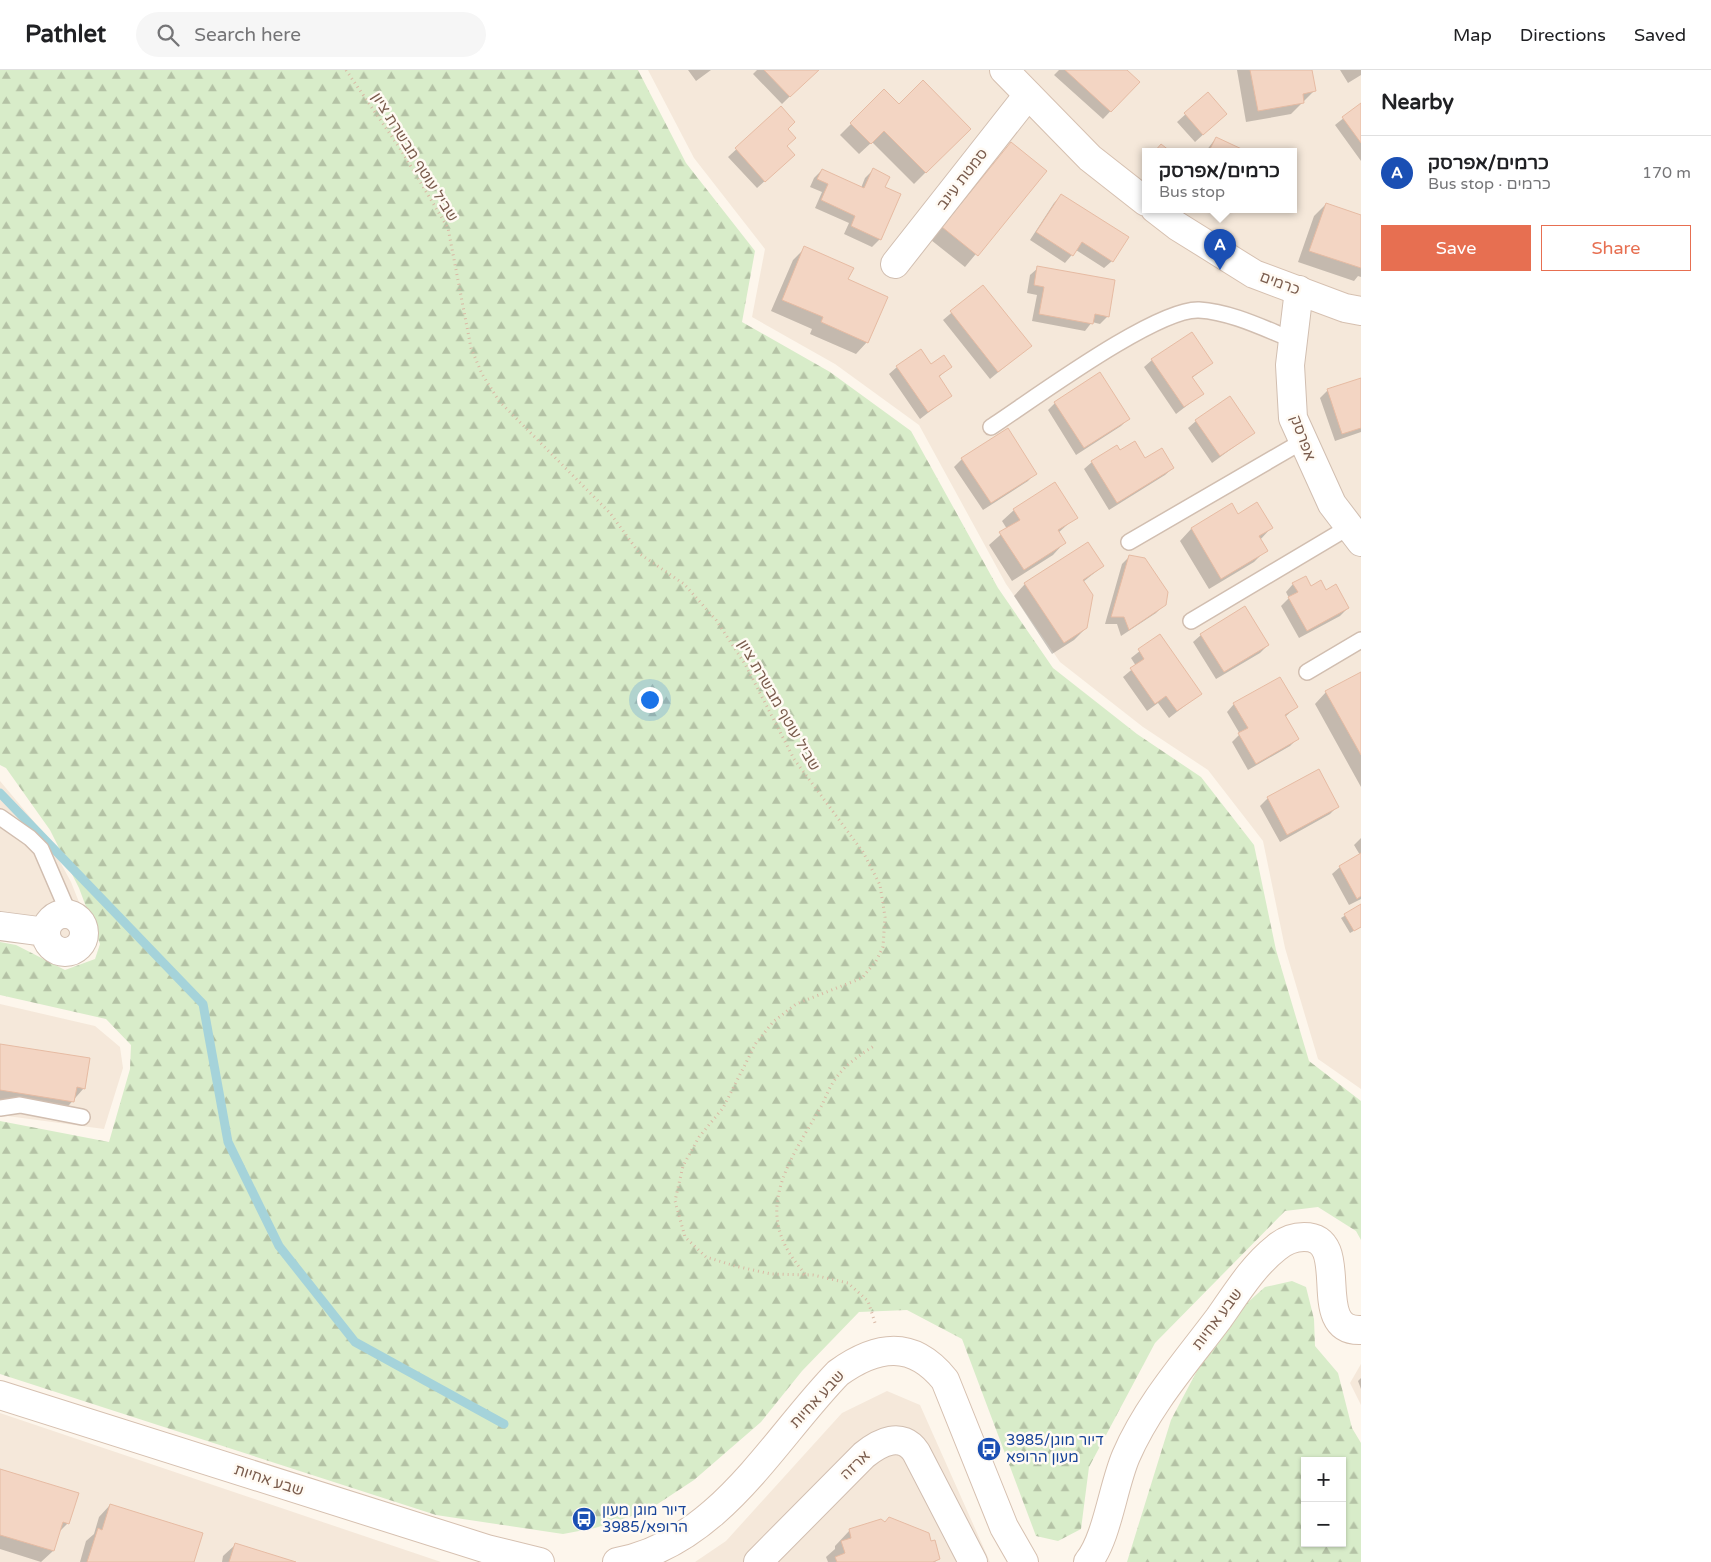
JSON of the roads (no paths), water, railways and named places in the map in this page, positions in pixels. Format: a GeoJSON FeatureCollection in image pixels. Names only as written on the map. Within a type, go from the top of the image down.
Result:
{"type":"FeatureCollection","features":[{"type":"Feature","properties":{"kind":"main road"},"geometry":{"type":"LineString","coordinates":[[1004,70],[1090,158],[1142,199]]}},
{"type":"Feature","properties":{"kind":"main road","name":"סמטת עינב"},"geometry":{"type":"LineString","coordinates":[[896,264],[1028,95]]}},
{"type":"Feature","properties":{"kind":"main road","name":"כרמים"},"geometry":{"type":"LineString","coordinates":[[1160,213],[1177,226],[1254,274],[1361,311]]}},
{"type":"Feature","properties":{"kind":"main road","name":"אפרסק"},"geometry":{"type":"LineString","coordinates":[[1299,290],[1290,365],[1294,418],[1332,504],[1355,535]]}},
{"type":"Feature","properties":{"kind":"main road"},"geometry":{"type":"LineString","coordinates":[[0,926],[46,932],[49,943],[58,951],[70,951],[78,946],[83,939],[84,930],[79,920],[69,914]]}},
{"type":"Feature","properties":{"kind":"main road","name":"שבע אחיות"},"geometry":{"type":"LineString","coordinates":[[1088,1562],[1100,1540],[1122,1464],[1143,1422],[1254,1270],[1277,1247],[1298,1237],[1315,1239],[1321,1244],[1330,1263],[1333,1307],[1337,1318],[1350,1329],[1361,1330]]}},
{"type":"Feature","properties":{"kind":"main road","name":"שבע אחיות"},"geometry":{"type":"LineString","coordinates":[[617,1562],[640,1557],[690,1532],[735,1492],[838,1373],[854,1362],[884,1351],[899,1351],[919,1357],[936,1369],[945,1380],[1004,1527],[1024,1562]]}},
{"type":"Feature","properties":{"kind":"main road","name":"שבע אחיות"},"geometry":{"type":"LineString","coordinates":[[0,1395],[477,1546],[540,1562]]}},
{"type":"Feature","properties":{"kind":"main road","name":"ארזה"},"geometry":{"type":"LineString","coordinates":[[758,1562],[864,1455],[878,1445],[892,1440],[904,1441],[916,1452],[973,1562]]}},
{"type":"Feature","properties":{"kind":"lane"},"geometry":{"type":"LineString","coordinates":[[991,427],[1139,331],[1170,316],[1198,310],[1231,316],[1293,340]]}},
{"type":"Feature","properties":{"kind":"lane"},"geometry":{"type":"LineString","coordinates":[[1129,542],[1303,441]]}},
{"type":"Feature","properties":{"kind":"lane"},"geometry":{"type":"LineString","coordinates":[[1191,621],[1355,535]]}},
{"type":"Feature","properties":{"kind":"lane"},"geometry":{"type":"LineString","coordinates":[[1307,672],[1361,640]]}},
{"type":"Feature","properties":{"kind":"lane"},"geometry":{"type":"LineString","coordinates":[[0,817],[30,838],[40,849],[69,914]]}},
{"type":"Feature","properties":{"kind":"lane"},"geometry":{"type":"LineString","coordinates":[[0,1108],[20,1105],[82,1117]]}},
{"type":"Feature","properties":{"kind":"waterway"},"geometry":{"type":"LineString","coordinates":[[0,793],[203,1004],[228,1142],[279,1246],[355,1342],[504,1424]]}},
{"type":"Feature","properties":{"kind":"place","name":"כרמים/אפרסק"},"geometry":{"type":"Point","coordinates":[1220,270]}},
{"type":"Feature","properties":{"kind":"place","name":"3985/דיור מוגן מעון הרופא"},"geometry":{"type":"Point","coordinates":[989,1449]}},
{"type":"Feature","properties":{"kind":"place","name":"דיור מוגן מעון הרופא/3985"},"geometry":{"type":"Point","coordinates":[584,1519]}}]}
